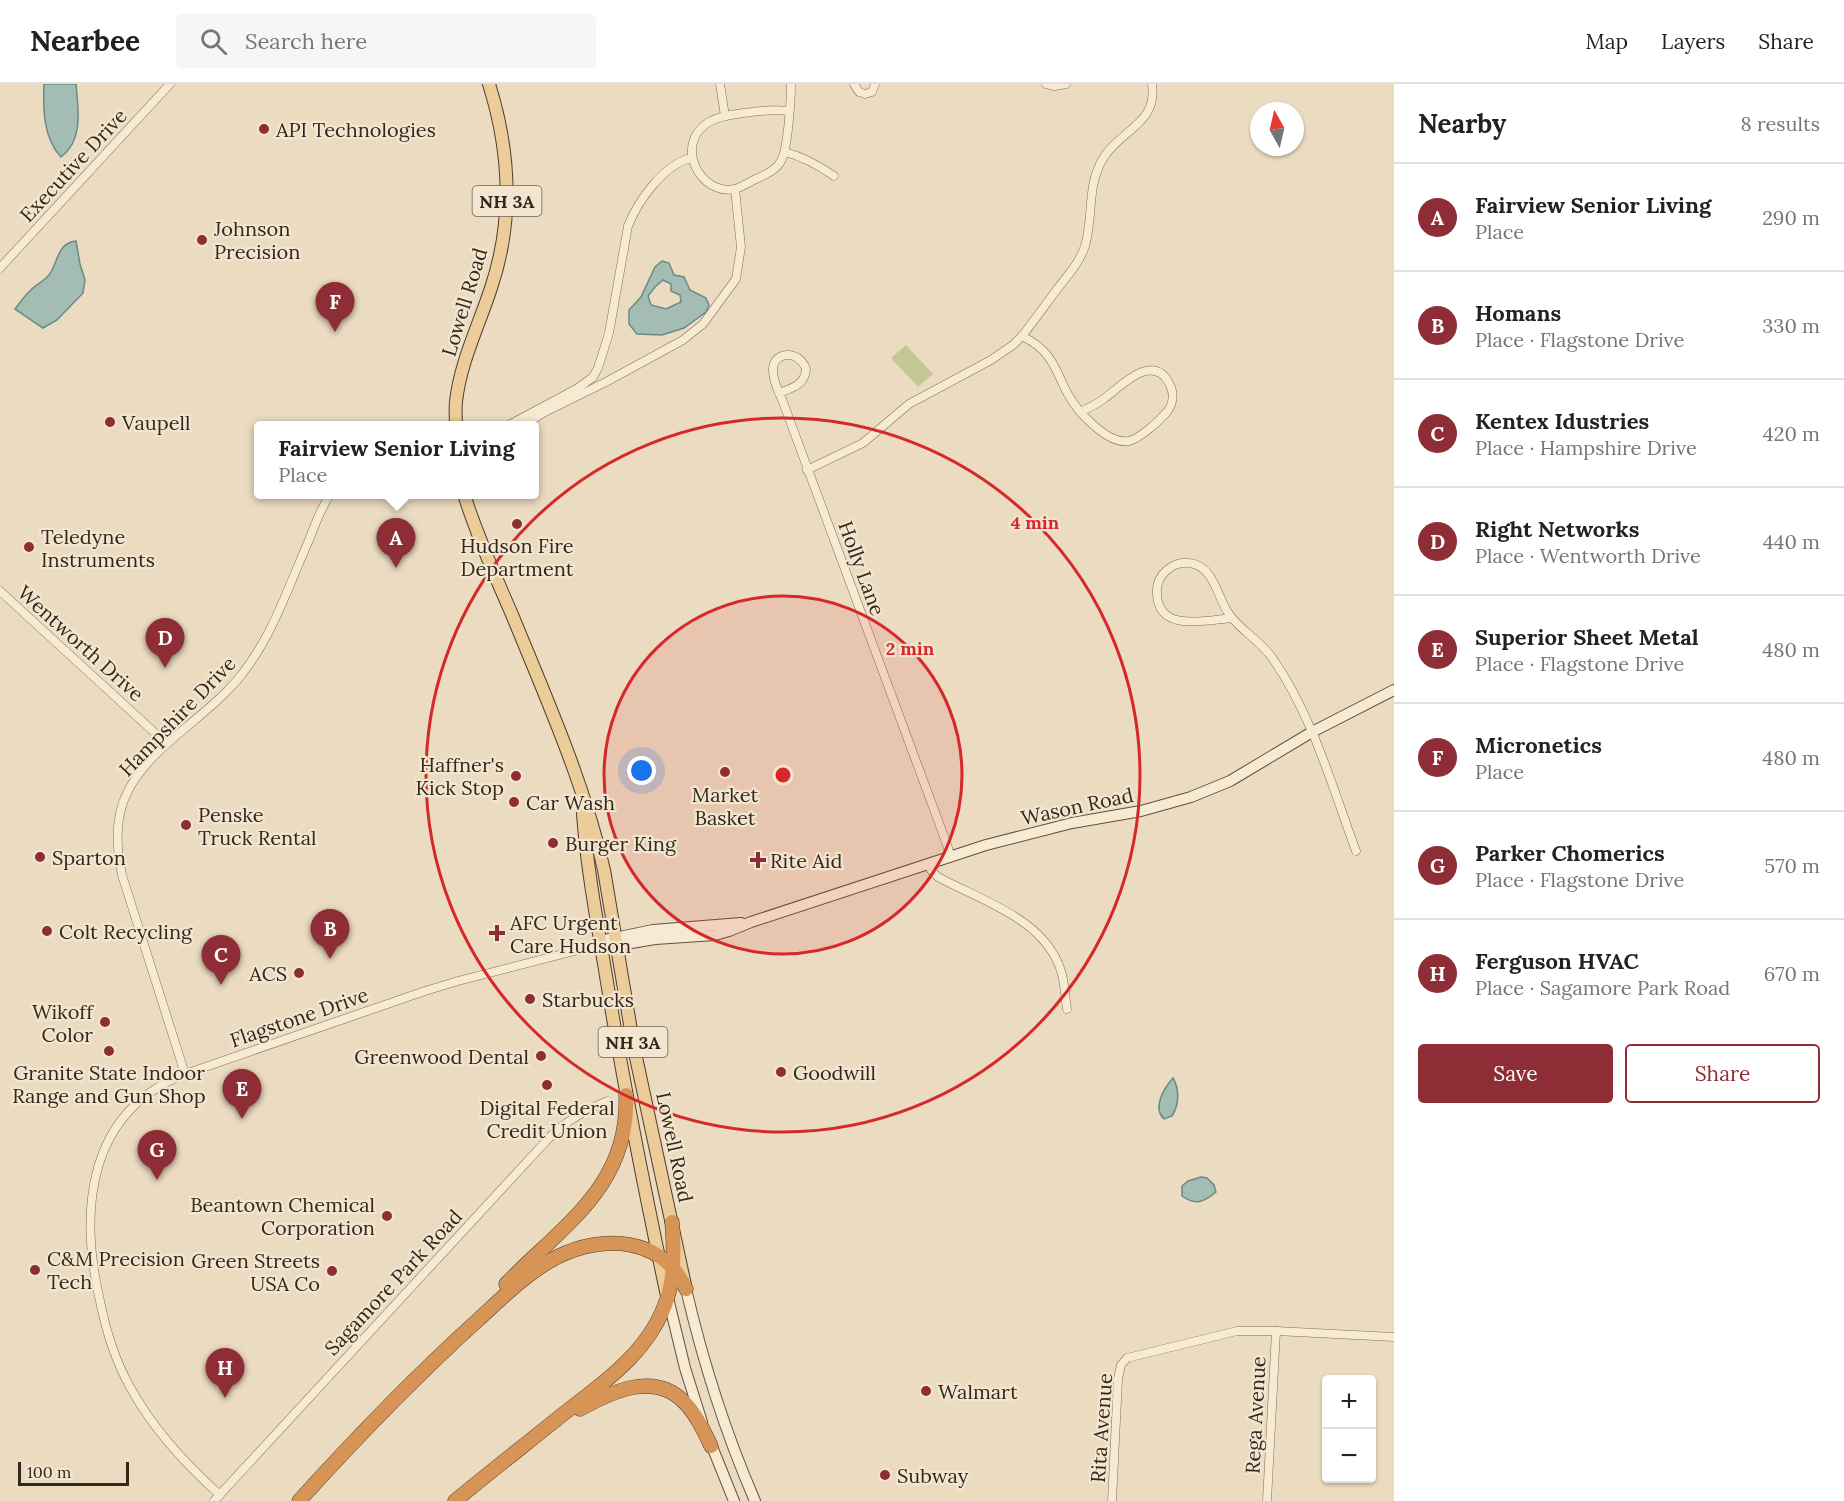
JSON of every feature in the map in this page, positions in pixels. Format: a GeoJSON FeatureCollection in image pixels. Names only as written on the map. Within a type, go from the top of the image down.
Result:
{"type":"FeatureCollection","features":[{"type":"Feature","properties":{"kind":"highway"},"geometry":{"type":"LineString","coordinates":[[299,1501],[506,1285],[585,1207],[612,1168],[620,1147],[625,1120],[626,1095]]}},
{"type":"Feature","properties":{"kind":"highway"},"geometry":{"type":"LineString","coordinates":[[455,1501],[631,1358],[652,1330],[668,1298],[673,1266],[672,1222]]}},
{"type":"Feature","properties":{"kind":"highway"},"geometry":{"type":"LineString","coordinates":[[450,1346],[526,1278],[561,1255],[593,1245],[614,1243],[634,1246],[658,1255],[673,1266],[686,1289]]}},
{"type":"Feature","properties":{"kind":"highway"},"geometry":{"type":"LineString","coordinates":[[537,1435],[597,1400],[627,1388],[646,1385],[667,1390],[681,1399],[694,1415],[711,1446]]}},
{"type":"Feature","properties":{"kind":"main road","name":"Lowell Road"},"geometry":{"type":"LineString","coordinates":[[456,421],[456,403],[460,382],[495,276],[505,235],[506,164],[500,126],[489,84]]}},
{"type":"Feature","properties":{"kind":"main road","name":"Lowell Road"},"geometry":{"type":"LineString","coordinates":[[465,499],[568,754],[600,854],[639,1072],[686,1289]]}},
{"type":"Feature","properties":{"kind":"main road","name":"Lowell Road"},"geometry":{"type":"LineString","coordinates":[[582,795],[599,945],[626,1095],[668,1298]]}},
{"type":"Feature","properties":{"kind":"street","name":"Executive Drive"},"geometry":{"type":"LineString","coordinates":[[0,268],[170,84]]}},
{"type":"Feature","properties":{"kind":"street"},"geometry":{"type":"LineString","coordinates":[[720,84],[725,116]]}},
{"type":"Feature","properties":{"kind":"street"},"geometry":{"type":"LineString","coordinates":[[789,111],[769,110],[725,116],[710,122],[698,131],[692,143],[691,158],[706,182],[718,188],[735,189],[771,170],[782,159],[785,152],[789,111],[790,84]]}},
{"type":"Feature","properties":{"kind":"street"},"geometry":{"type":"LineString","coordinates":[[854,84],[859,92],[865,94],[872,92],[875,84]]}},
{"type":"Feature","properties":{"kind":"street"},"geometry":{"type":"LineString","coordinates":[[1046,84],[1055,86],[1066,84]]}},
{"type":"Feature","properties":{"kind":"street"},"geometry":{"type":"LineString","coordinates":[[807,470],[863,443],[909,404],[991,360],[1022,336],[1079,259],[1088,236],[1091,188],[1096,171],[1110,149],[1148,113],[1152,84]]}},
{"type":"Feature","properties":{"kind":"street"},"geometry":{"type":"LineString","coordinates":[[785,152],[815,163],[834,176]]}},
{"type":"Feature","properties":{"kind":"street"},"geometry":{"type":"LineString","coordinates":[[516,421],[578,388],[593,376],[598,368],[609,333],[628,226],[633,213],[654,184],[682,160],[691,158]]}},
{"type":"Feature","properties":{"kind":"street"},"geometry":{"type":"LineString","coordinates":[[530,421],[543,412],[606,382],[683,340],[703,324],[736,279],[741,247],[735,189]]}},
{"type":"Feature","properties":{"kind":"street"},"geometry":{"type":"LineString","coordinates":[[1022,336],[1035,342],[1050,357],[1068,396],[1080,412],[1096,428],[1110,437],[1123,441],[1136,438],[1164,415],[1172,401],[1172,390],[1167,379],[1160,374],[1143,371],[1131,377],[1102,400],[1080,412]]}},
{"type":"Feature","properties":{"kind":"street","name":"Holly Lane"},"geometry":{"type":"LineString","coordinates":[[779,393],[803,380],[806,369],[800,359],[795,356],[784,355],[776,361],[773,366],[773,376],[779,393],[807,470],[951,856]]}},
{"type":"Feature","properties":{"kind":"street"},"geometry":{"type":"LineString","coordinates":[[598,368],[606,382]]}},
{"type":"Feature","properties":{"kind":"street","name":"Hampshire Drive"},"geometry":{"type":"LineString","coordinates":[[185,1074],[122,875],[117,841],[122,807],[137,776],[167,744],[198,719],[231,687],[252,660],[274,621],[328,499]]}},
{"type":"Feature","properties":{"kind":"street"},"geometry":{"type":"LineString","coordinates":[[1232,618],[1184,622],[1170,617],[1160,606],[1157,597],[1157,587],[1161,577],[1171,567],[1180,564],[1190,563],[1203,568],[1212,579],[1232,618],[1272,657],[1294,694],[1312,732],[1356,851]]}},
{"type":"Feature","properties":{"kind":"street","name":"Wentworth Drive"},"geometry":{"type":"LineString","coordinates":[[0,591],[167,744]]}},
{"type":"Feature","properties":{"kind":"street","name":"Wason Road"},"geometry":{"type":"LineString","coordinates":[[599,945],[722,933],[951,856],[1038,831],[1141,811],[1191,797],[1230,781],[1312,732],[1394,690]]}},
{"type":"Feature","properties":{"kind":"street"},"geometry":{"type":"LineString","coordinates":[[929,864],[938,877],[1019,919],[1039,934],[1054,956],[1061,972],[1067,1009]]}},
{"type":"Feature","properties":{"kind":"street","name":"Flagstone Drive"},"geometry":{"type":"LineString","coordinates":[[217,1498],[167,1443],[146,1415],[129,1385],[104,1320],[92,1260],[91,1199],[104,1149],[121,1120],[139,1101],[160,1086],[185,1074],[436,988],[599,945]]}},
{"type":"Feature","properties":{"kind":"street","name":"Sagamore Park Road"},"geometry":{"type":"LineString","coordinates":[[217,1498],[548,1139],[577,1116],[608,1101]]}},
{"type":"Feature","properties":{"kind":"street","name":"Lowell Road"},"geometry":{"type":"LineString","coordinates":[[686,1289],[718,1408],[755,1501]]}},
{"type":"Feature","properties":{"kind":"street","name":"Lowell Road"},"geometry":{"type":"LineString","coordinates":[[668,1298],[685,1368],[711,1446],[734,1501]]}},
{"type":"Feature","properties":{"kind":"street"},"geometry":{"type":"LineString","coordinates":[[1276,1330],[1394,1337]]}},
{"type":"Feature","properties":{"kind":"street","name":"Rita Avenue"},"geometry":{"type":"LineString","coordinates":[[1112,1501],[1118,1379],[1121,1365],[1127,1358],[1220,1334],[1276,1330]]}},
{"type":"Feature","properties":{"kind":"street","name":"Rega Avenue"},"geometry":{"type":"LineString","coordinates":[[1267,1501],[1276,1330]]}},
{"type":"Feature","properties":{"kind":"green space"},"geometry":{"type":"Polygon","coordinates":[[[906,345],[933,374],[918,387],[891,358],[906,345]]]}},
{"type":"Feature","properties":{"kind":"water"},"geometry":{"type":"Polygon","coordinates":[[[44,84],[76,84],[78,124],[73,142],[61,157],[47,132],[44,113],[44,84]]]}},
{"type":"Feature","properties":{"kind":"water"},"geometry":{"type":"Polygon","coordinates":[[[76,241],[85,280],[83,293],[57,320],[43,328],[15,309],[35,286],[49,275],[65,245],[76,241]]]}},
{"type":"Feature","properties":{"kind":"water"},"geometry":{"type":"Polygon","coordinates":[[[662,261],[669,263],[674,275],[684,277],[690,290],[706,298],[709,305],[706,312],[684,328],[662,335],[637,334],[629,324],[629,310],[641,297],[655,267],[662,261]],[[663,280],[655,287],[648,296],[651,305],[666,309],[681,302],[680,295],[671,291],[671,284],[663,280]]]}},
{"type":"Feature","properties":{"kind":"water"},"geometry":{"type":"Polygon","coordinates":[[[1173,1078],[1178,1092],[1177,1102],[1172,1116],[1164,1119],[1159,1104],[1163,1092],[1173,1078]]]}},
{"type":"Feature","properties":{"kind":"water"},"geometry":{"type":"Polygon","coordinates":[[[1201,1177],[1207,1178],[1214,1185],[1216,1192],[1196,1202],[1182,1196],[1182,1186],[1188,1181],[1201,1177]]]}},
{"type":"Feature","properties":{"kind":"place","name":"API Technologies"},"geometry":{"type":"Point","coordinates":[264,129]}},
{"type":"Feature","properties":{"kind":"place","name":"Johnson Precision"},"geometry":{"type":"Point","coordinates":[202,240]}},
{"type":"Feature","properties":{"kind":"place","name":"Micronetics"},"geometry":{"type":"Point","coordinates":[335,332]}},
{"type":"Feature","properties":{"kind":"place","name":"Vaupell"},"geometry":{"type":"Point","coordinates":[110,422]}},
{"type":"Feature","properties":{"kind":"place","name":"Hudson Fire Department"},"geometry":{"type":"Point","coordinates":[517,524]}},
{"type":"Feature","properties":{"kind":"place","name":"Teledyne Instruments"},"geometry":{"type":"Point","coordinates":[29,547]}},
{"type":"Feature","properties":{"kind":"place","name":"Fairview Senior Living"},"geometry":{"type":"Point","coordinates":[396,568]}},
{"type":"Feature","properties":{"kind":"place","name":"Right Networks"},"geometry":{"type":"Point","coordinates":[165,668]}},
{"type":"Feature","properties":{"kind":"place","name":"Market Basket"},"geometry":{"type":"Point","coordinates":[725,772]}},
{"type":"Feature","properties":{"kind":"place","name":"Haffner's Kick Stop"},"geometry":{"type":"Point","coordinates":[516,776]}},
{"type":"Feature","properties":{"kind":"place","name":"Car Wash"},"geometry":{"type":"Point","coordinates":[514,802]}},
{"type":"Feature","properties":{"kind":"place","name":"Penske Truck Rental"},"geometry":{"type":"Point","coordinates":[186,825]}},
{"type":"Feature","properties":{"kind":"place","name":"Burger King"},"geometry":{"type":"Point","coordinates":[553,843]}},
{"type":"Feature","properties":{"kind":"place","name":"Sparton"},"geometry":{"type":"Point","coordinates":[40,857]}},
{"type":"Feature","properties":{"kind":"place","name":"Rite Aid"},"geometry":{"type":"Point","coordinates":[758,860]}},
{"type":"Feature","properties":{"kind":"place","name":"Colt Recycling"},"geometry":{"type":"Point","coordinates":[47,931]}},
{"type":"Feature","properties":{"kind":"place","name":"AFC Urgent Care Hudson"},"geometry":{"type":"Point","coordinates":[497,933]}},
{"type":"Feature","properties":{"kind":"place","name":"Homans"},"geometry":{"type":"Point","coordinates":[330,959]}},
{"type":"Feature","properties":{"kind":"place","name":"ACS"},"geometry":{"type":"Point","coordinates":[299,973]}},
{"type":"Feature","properties":{"kind":"place","name":"Kentex Idustries"},"geometry":{"type":"Point","coordinates":[221,985]}},
{"type":"Feature","properties":{"kind":"place","name":"Starbucks"},"geometry":{"type":"Point","coordinates":[530,999]}},
{"type":"Feature","properties":{"kind":"place","name":"Wikoff Color"},"geometry":{"type":"Point","coordinates":[105,1022]}},
{"type":"Feature","properties":{"kind":"place","name":"Granite State Indoor Range and Gun Shop"},"geometry":{"type":"Point","coordinates":[109,1051]}},
{"type":"Feature","properties":{"kind":"place","name":"Greenwood Dental"},"geometry":{"type":"Point","coordinates":[541,1056]}},
{"type":"Feature","properties":{"kind":"place","name":"Goodwill"},"geometry":{"type":"Point","coordinates":[781,1072]}},
{"type":"Feature","properties":{"kind":"place","name":"Digital Federal Credit Union"},"geometry":{"type":"Point","coordinates":[547,1085]}},
{"type":"Feature","properties":{"kind":"place","name":"Superior Sheet Metal"},"geometry":{"type":"Point","coordinates":[242,1119]}},
{"type":"Feature","properties":{"kind":"place","name":"Parker Chomerics"},"geometry":{"type":"Point","coordinates":[157,1180]}},
{"type":"Feature","properties":{"kind":"place","name":"Beantown Chemical Corporation"},"geometry":{"type":"Point","coordinates":[387,1216]}},
{"type":"Feature","properties":{"kind":"place","name":"C&M Precision Tech"},"geometry":{"type":"Point","coordinates":[35,1270]}},
{"type":"Feature","properties":{"kind":"place","name":"Green Streets USA Co"},"geometry":{"type":"Point","coordinates":[332,1271]}},
{"type":"Feature","properties":{"kind":"place","name":"Walmart"},"geometry":{"type":"Point","coordinates":[926,1391]}},
{"type":"Feature","properties":{"kind":"place","name":"Ferguson HVAC"},"geometry":{"type":"Point","coordinates":[225,1398]}},
{"type":"Feature","properties":{"kind":"place","name":"Subway"},"geometry":{"type":"Point","coordinates":[885,1475]}}]}
